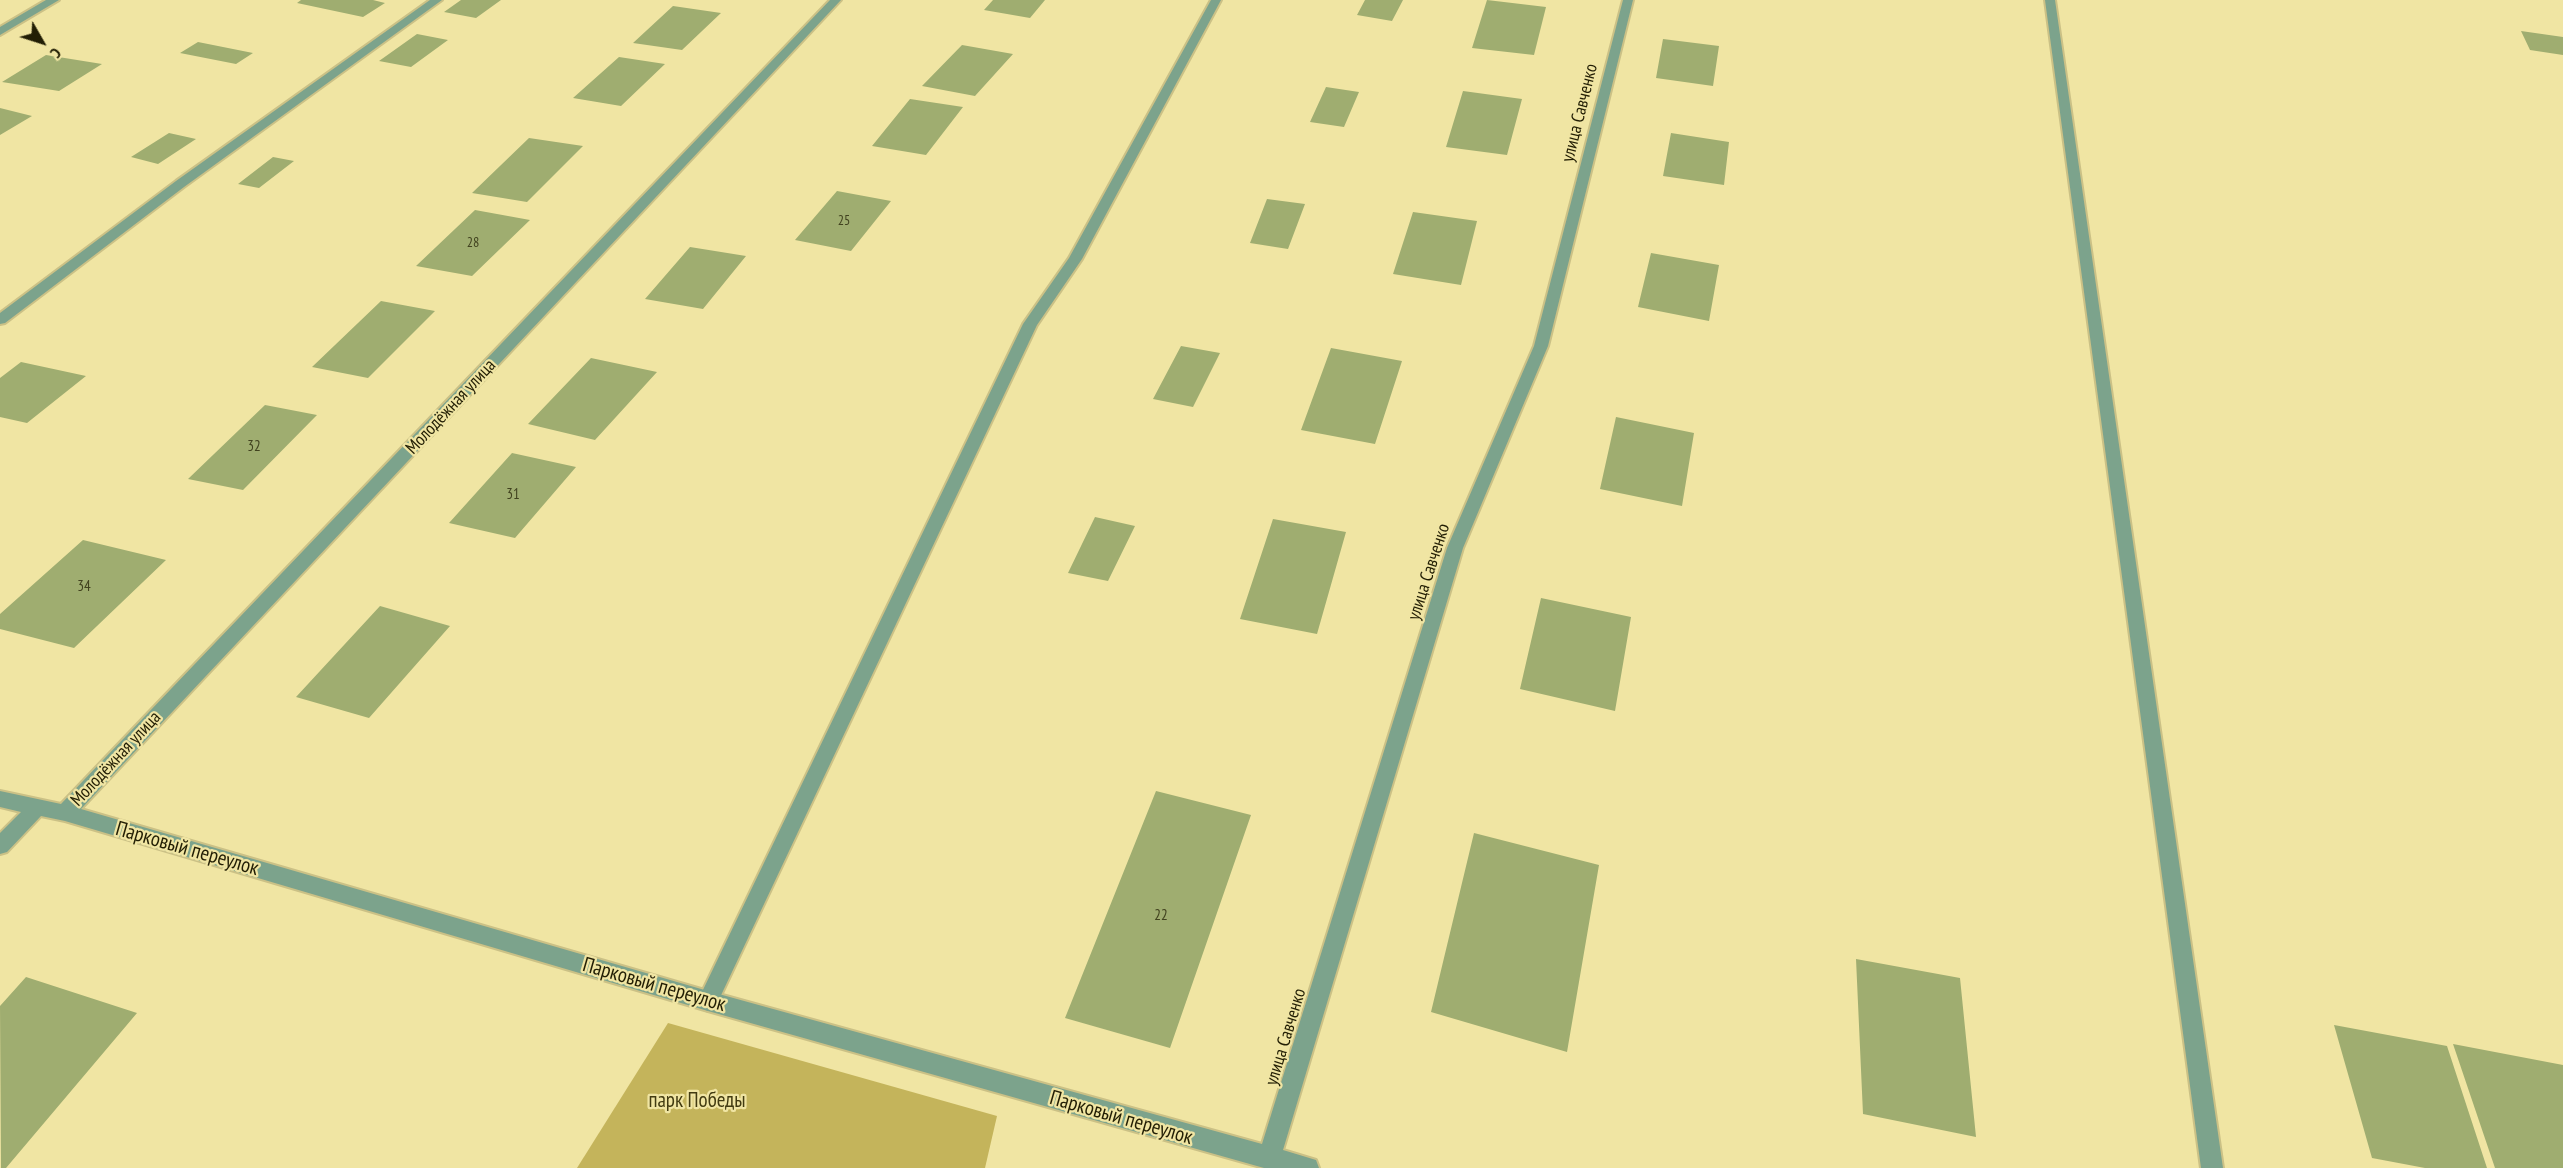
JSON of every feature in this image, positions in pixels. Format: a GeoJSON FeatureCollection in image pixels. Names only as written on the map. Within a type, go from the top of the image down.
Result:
{"type":"FeatureCollection","features":[{"type":"Feature","properties":{"kind":"street"},"geometry":{"type":"LineString","coordinates":[[0,32],[54,0]]}},
{"type":"Feature","properties":{"kind":"street"},"geometry":{"type":"LineString","coordinates":[[0,320],[180,184],[437,0]]}},
{"type":"Feature","properties":{"kind":"street","name":"Молодёжная улица"},"geometry":{"type":"LineString","coordinates":[[65,813],[836,0]]}},
{"type":"Feature","properties":{"kind":"street"},"geometry":{"type":"LineString","coordinates":[[708,1001],[1029,324],[1075,259],[1215,0]]}},
{"type":"Feature","properties":{"kind":"street","name":"улица Савченко"},"geometry":{"type":"LineString","coordinates":[[1269,1159],[1455,548],[1541,346],[1628,0]]}},
{"type":"Feature","properties":{"kind":"street"},"geometry":{"type":"LineString","coordinates":[[2050,0],[2212,1168]]}},
{"type":"Feature","properties":{"kind":"street","name":"Парковый переулок"},"geometry":{"type":"LineString","coordinates":[[0,799],[65,813],[708,1001],[1308,1168]]}},
{"type":"Feature","properties":{"kind":"street"},"geometry":{"type":"LineString","coordinates":[[0,846],[36,808]]}},
{"type":"Feature","properties":{"kind":"green space","name":"парк Победы"},"geometry":{"type":"Polygon","coordinates":[[[668,1023],[997,1116],[985,1168],[577,1168],[668,1023]]]}},
{"type":"Feature","properties":{"kind":"building"},"geometry":{"type":"Polygon","coordinates":[[[301,0],[373,0],[385,3],[363,17],[297,3],[301,0]]]}},
{"type":"Feature","properties":{"kind":"building"},"geometry":{"type":"Polygon","coordinates":[[[461,0],[501,0],[476,18],[444,12],[461,0]]]}},
{"type":"Feature","properties":{"kind":"building"},"geometry":{"type":"Polygon","coordinates":[[[993,0],[1045,0],[1030,18],[984,10],[993,0]]]}},
{"type":"Feature","properties":{"kind":"building"},"geometry":{"type":"Polygon","coordinates":[[[1365,0],[1403,0],[1392,21],[1357,15],[1365,0]]]}},
{"type":"Feature","properties":{"kind":"building"},"geometry":{"type":"Polygon","coordinates":[[[1487,0],[1546,7],[1534,55],[1472,48],[1487,0]]]}},
{"type":"Feature","properties":{"kind":"building"},"geometry":{"type":"Polygon","coordinates":[[[673,6],[721,13],[682,50],[633,43],[673,6]]]}},
{"type":"Feature","properties":{"kind":"building"},"geometry":{"type":"Polygon","coordinates":[[[2521,31],[2563,37],[2563,55],[2530,50],[2521,31]]]}},
{"type":"Feature","properties":{"kind":"building"},"geometry":{"type":"Polygon","coordinates":[[[417,34],[448,40],[411,67],[379,61],[417,34]]]}},
{"type":"Feature","properties":{"kind":"building"},"geometry":{"type":"Polygon","coordinates":[[[1663,39],[1719,46],[1713,86],[1656,78],[1663,39]]]}},
{"type":"Feature","properties":{"kind":"building"},"geometry":{"type":"Polygon","coordinates":[[[198,42],[253,53],[236,64],[180,53],[198,42]]]}},
{"type":"Feature","properties":{"kind":"building"},"geometry":{"type":"Polygon","coordinates":[[[962,45],[1013,54],[975,96],[922,86],[962,45]]]}},
{"type":"Feature","properties":{"kind":"building"},"geometry":{"type":"Polygon","coordinates":[[[46,55],[102,64],[59,91],[2,82],[46,55]]]}},
{"type":"Feature","properties":{"kind":"building"},"geometry":{"type":"Polygon","coordinates":[[[619,57],[665,64],[621,106],[573,98],[619,57]]]}},
{"type":"Feature","properties":{"kind":"building"},"geometry":{"type":"Polygon","coordinates":[[[1326,87],[1359,92],[1344,127],[1310,122],[1326,87]]]}},
{"type":"Feature","properties":{"kind":"building"},"geometry":{"type":"Polygon","coordinates":[[[1463,91],[1522,99],[1507,155],[1446,147],[1463,91]]]}},
{"type":"Feature","properties":{"kind":"building"},"geometry":{"type":"Polygon","coordinates":[[[910,99],[963,107],[926,155],[872,146],[910,99]]]}},
{"type":"Feature","properties":{"kind":"building"},"geometry":{"type":"Polygon","coordinates":[[[0,108],[32,116],[0,135],[0,108]]]}},
{"type":"Feature","properties":{"kind":"building"},"geometry":{"type":"Polygon","coordinates":[[[169,133],[196,139],[158,164],[131,157],[169,133]]]}},
{"type":"Feature","properties":{"kind":"building"},"geometry":{"type":"Polygon","coordinates":[[[1671,133],[1729,142],[1724,185],[1663,176],[1671,133]]]}},
{"type":"Feature","properties":{"kind":"building"},"geometry":{"type":"Polygon","coordinates":[[[529,138],[583,146],[527,202],[472,193],[529,138]]]}},
{"type":"Feature","properties":{"kind":"building"},"geometry":{"type":"Polygon","coordinates":[[[273,157],[294,161],[259,188],[238,184],[273,157]]]}},
{"type":"Feature","properties":{"kind":"building"},"geometry":{"type":"Polygon","coordinates":[[[837,191],[891,201],[851,251],[795,240],[837,191]]]}},
{"type":"Feature","properties":{"kind":"building"},"geometry":{"type":"Polygon","coordinates":[[[1267,199],[1305,204],[1288,249],[1250,243],[1267,199]]]}},
{"type":"Feature","properties":{"kind":"building"},"geometry":{"type":"Polygon","coordinates":[[[475,210],[530,220],[472,276],[416,266],[475,210]]]}},
{"type":"Feature","properties":{"kind":"building"},"geometry":{"type":"Polygon","coordinates":[[[1413,212],[1477,221],[1461,285],[1393,274],[1413,212]]]}},
{"type":"Feature","properties":{"kind":"building"},"geometry":{"type":"Polygon","coordinates":[[[690,247],[746,256],[703,309],[645,299],[690,247]]]}},
{"type":"Feature","properties":{"kind":"building"},"geometry":{"type":"Polygon","coordinates":[[[1651,253],[1719,265],[1709,321],[1638,307],[1651,253]]]}},
{"type":"Feature","properties":{"kind":"building"},"geometry":{"type":"Polygon","coordinates":[[[381,301],[435,311],[368,378],[312,367],[381,301]]]}},
{"type":"Feature","properties":{"kind":"building"},"geometry":{"type":"Polygon","coordinates":[[[1181,346],[1220,353],[1193,407],[1153,399],[1181,346]]]}},
{"type":"Feature","properties":{"kind":"building"},"geometry":{"type":"Polygon","coordinates":[[[1331,348],[1402,361],[1375,444],[1301,430],[1331,348]]]}},
{"type":"Feature","properties":{"kind":"building"},"geometry":{"type":"Polygon","coordinates":[[[591,358],[657,372],[595,440],[528,424],[591,358]]]}},
{"type":"Feature","properties":{"kind":"building"},"geometry":{"type":"Polygon","coordinates":[[[21,362],[86,376],[27,423],[0,417],[0,378],[21,362]]]}},
{"type":"Feature","properties":{"kind":"building"},"geometry":{"type":"Polygon","coordinates":[[[265,405],[317,415],[243,490],[188,479],[265,405]]]}},
{"type":"Feature","properties":{"kind":"building"},"geometry":{"type":"Polygon","coordinates":[[[1616,417],[1694,433],[1682,506],[1600,489],[1616,417]]]}},
{"type":"Feature","properties":{"kind":"building"},"geometry":{"type":"Polygon","coordinates":[[[512,453],[576,467],[515,538],[449,523],[512,453]]]}},
{"type":"Feature","properties":{"kind":"building"},"geometry":{"type":"Polygon","coordinates":[[[1095,517],[1135,526],[1108,581],[1068,573],[1095,517]]]}},
{"type":"Feature","properties":{"kind":"building"},"geometry":{"type":"Polygon","coordinates":[[[1273,519],[1346,532],[1317,634],[1240,619],[1273,519]]]}},
{"type":"Feature","properties":{"kind":"building"},"geometry":{"type":"Polygon","coordinates":[[[83,540],[166,560],[74,648],[0,629],[0,614],[83,540]]]}},
{"type":"Feature","properties":{"kind":"building"},"geometry":{"type":"Polygon","coordinates":[[[1541,598],[1631,617],[1615,711],[1520,689],[1541,598]]]}},
{"type":"Feature","properties":{"kind":"building"},"geometry":{"type":"Polygon","coordinates":[[[380,606],[450,626],[369,718],[296,697],[380,606]]]}},
{"type":"Feature","properties":{"kind":"building"},"geometry":{"type":"Polygon","coordinates":[[[1156,791],[1251,815],[1170,1048],[1065,1018],[1156,791]]]}},
{"type":"Feature","properties":{"kind":"building"},"geometry":{"type":"Polygon","coordinates":[[[1474,833],[1599,865],[1567,1052],[1431,1012],[1474,833]]]}},
{"type":"Feature","properties":{"kind":"building"},"geometry":{"type":"Polygon","coordinates":[[[1856,959],[1960,978],[1976,1137],[1863,1114],[1856,959]]]}},
{"type":"Feature","properties":{"kind":"building"},"geometry":{"type":"Polygon","coordinates":[[[26,977],[137,1013],[6,1168],[1,1168],[0,1006],[26,977]]]}},
{"type":"Feature","properties":{"kind":"building"},"geometry":{"type":"Polygon","coordinates":[[[2334,1025],[2447,1046],[2487,1168],[2425,1168],[2372,1158],[2334,1025]]]}},
{"type":"Feature","properties":{"kind":"building"},"geometry":{"type":"Polygon","coordinates":[[[2453,1044],[2563,1065],[2563,1168],[2495,1168],[2453,1044]]]}}]}
